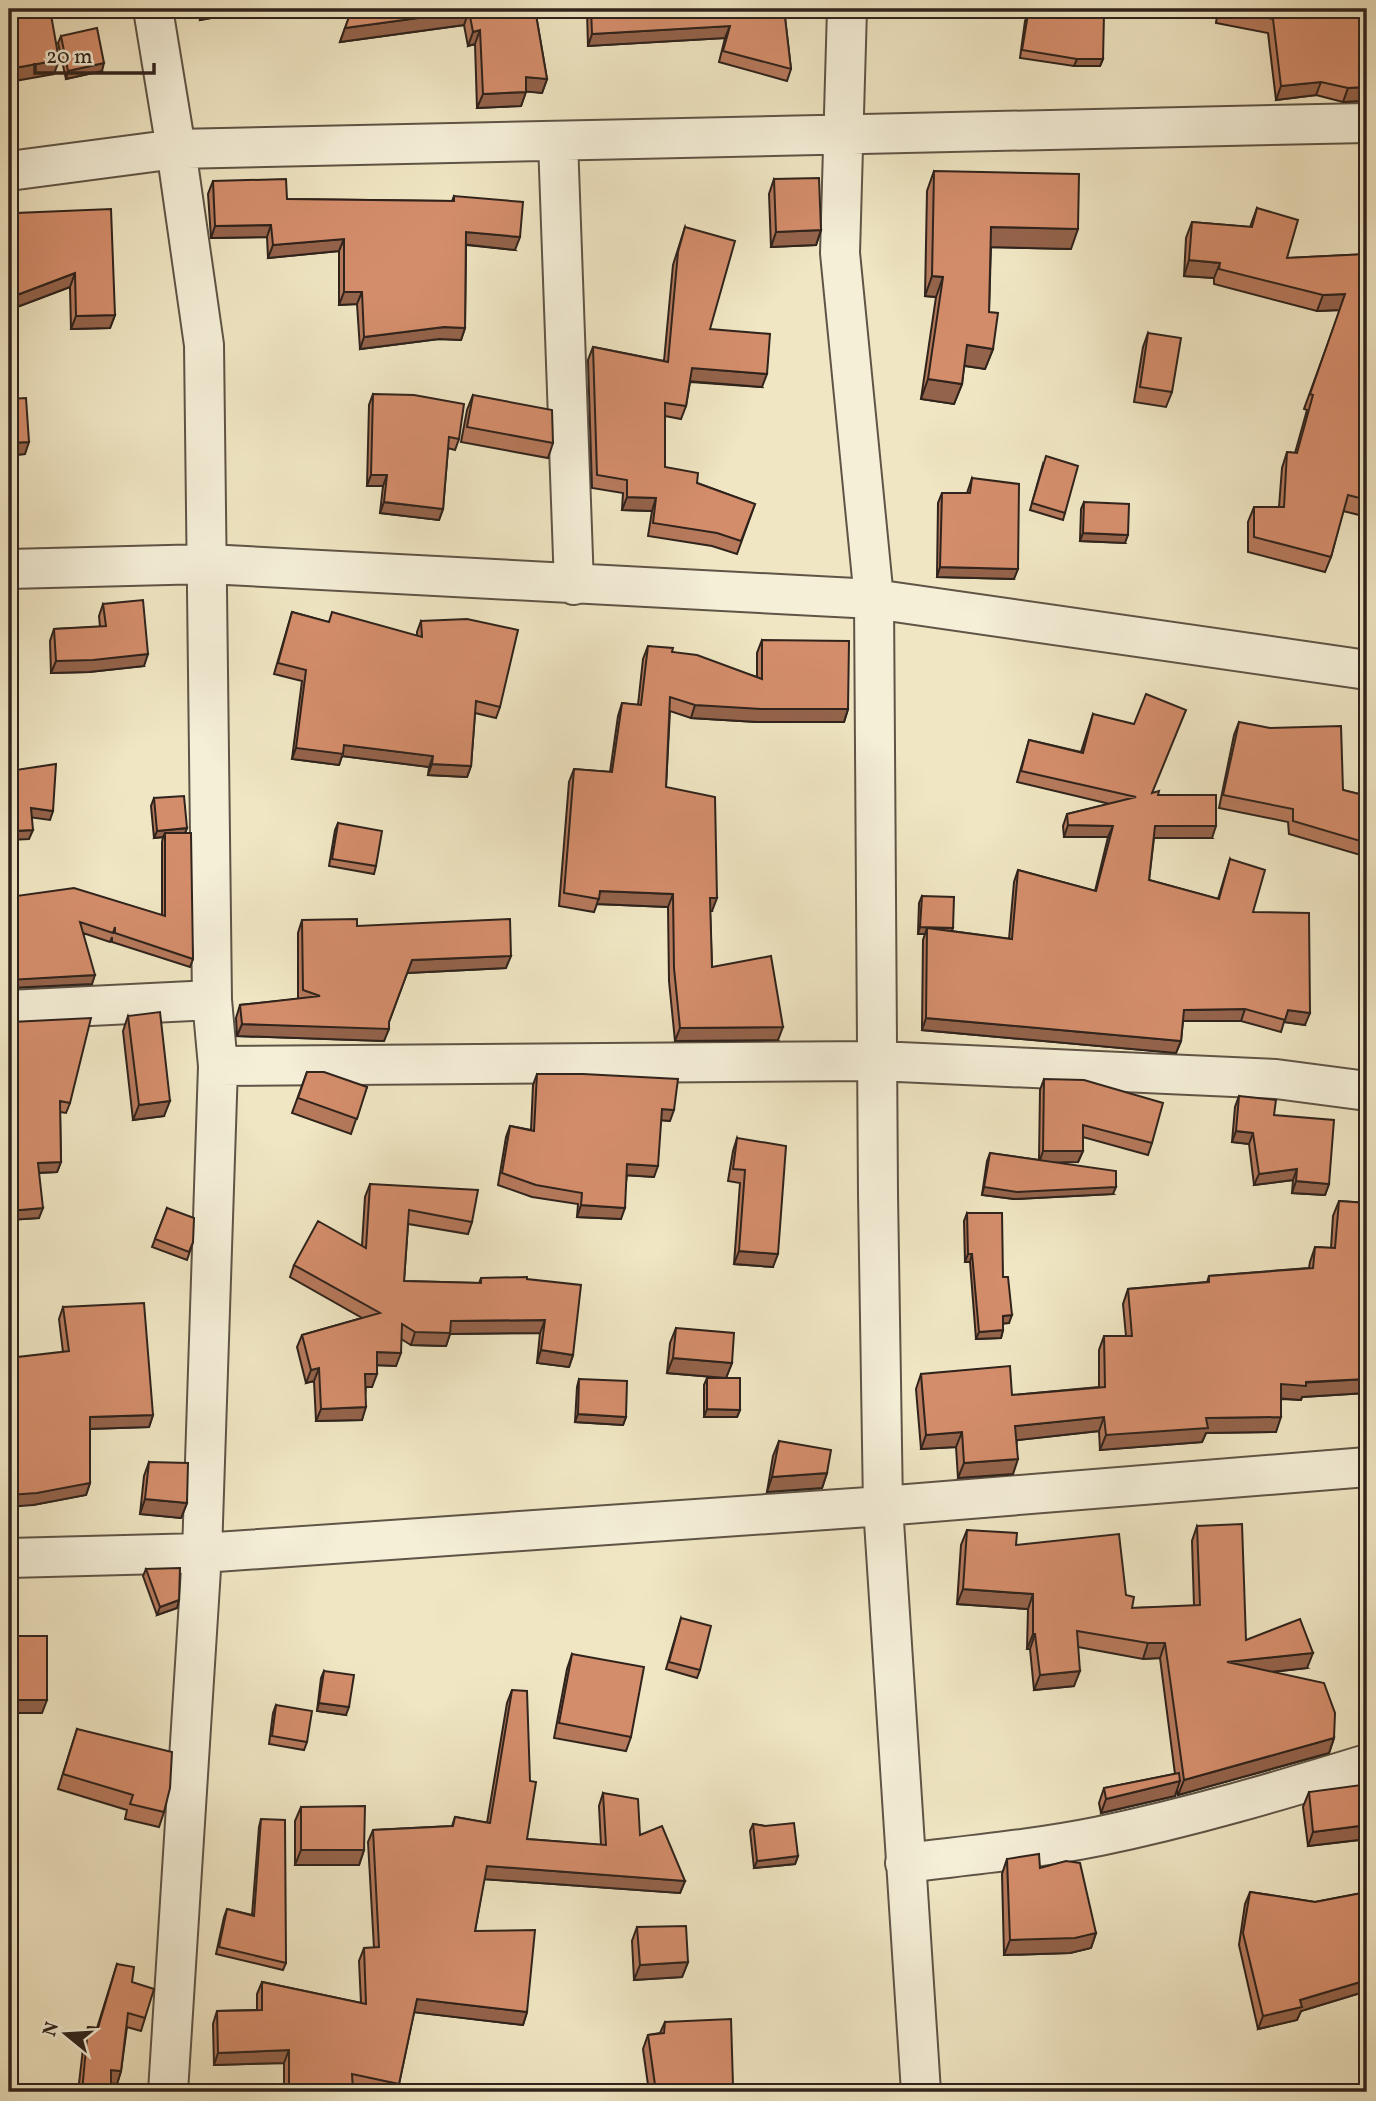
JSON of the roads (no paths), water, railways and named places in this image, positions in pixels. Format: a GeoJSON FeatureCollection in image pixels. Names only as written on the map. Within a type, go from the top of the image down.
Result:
{"type":"FeatureCollection","features":[{"type":"Feature","properties":{"kind":"street"},"geometry":{"type":"LineString","coordinates":[[153,9],[204,345],[212,1000],[218,1066],[202,1553],[168,2092]]}},
{"type":"Feature","properties":{"kind":"street"},"geometry":{"type":"LineString","coordinates":[[847,9],[840,253],[874,599],[883,1506],[921,2092]]}},
{"type":"Feature","properties":{"kind":"street"},"geometry":{"type":"LineString","coordinates":[[9,171],[176,149],[1367,123]]}},
{"type":"Feature","properties":{"kind":"street"},"geometry":{"type":"LineString","coordinates":[[558,141],[574,585]]}},
{"type":"Feature","properties":{"kind":"street"},"geometry":{"type":"LineString","coordinates":[[9,569],[208,564],[874,599],[1367,670]]}},
{"type":"Feature","properties":{"kind":"street"},"geometry":{"type":"LineString","coordinates":[[9,1010],[212,1000]]}},
{"type":"Feature","properties":{"kind":"street"},"geometry":{"type":"LineString","coordinates":[[218,1066],[877,1060],[1276,1079],[1367,1091]]}},
{"type":"Feature","properties":{"kind":"street"},"geometry":{"type":"LineString","coordinates":[[9,1558],[202,1553],[883,1506],[1367,1466]]}},
{"type":"Feature","properties":{"kind":"street"},"geometry":{"type":"LineString","coordinates":[[905,1863],[1017,1850],[1099,1836],[1259,1798],[1367,1764]]}}]}
